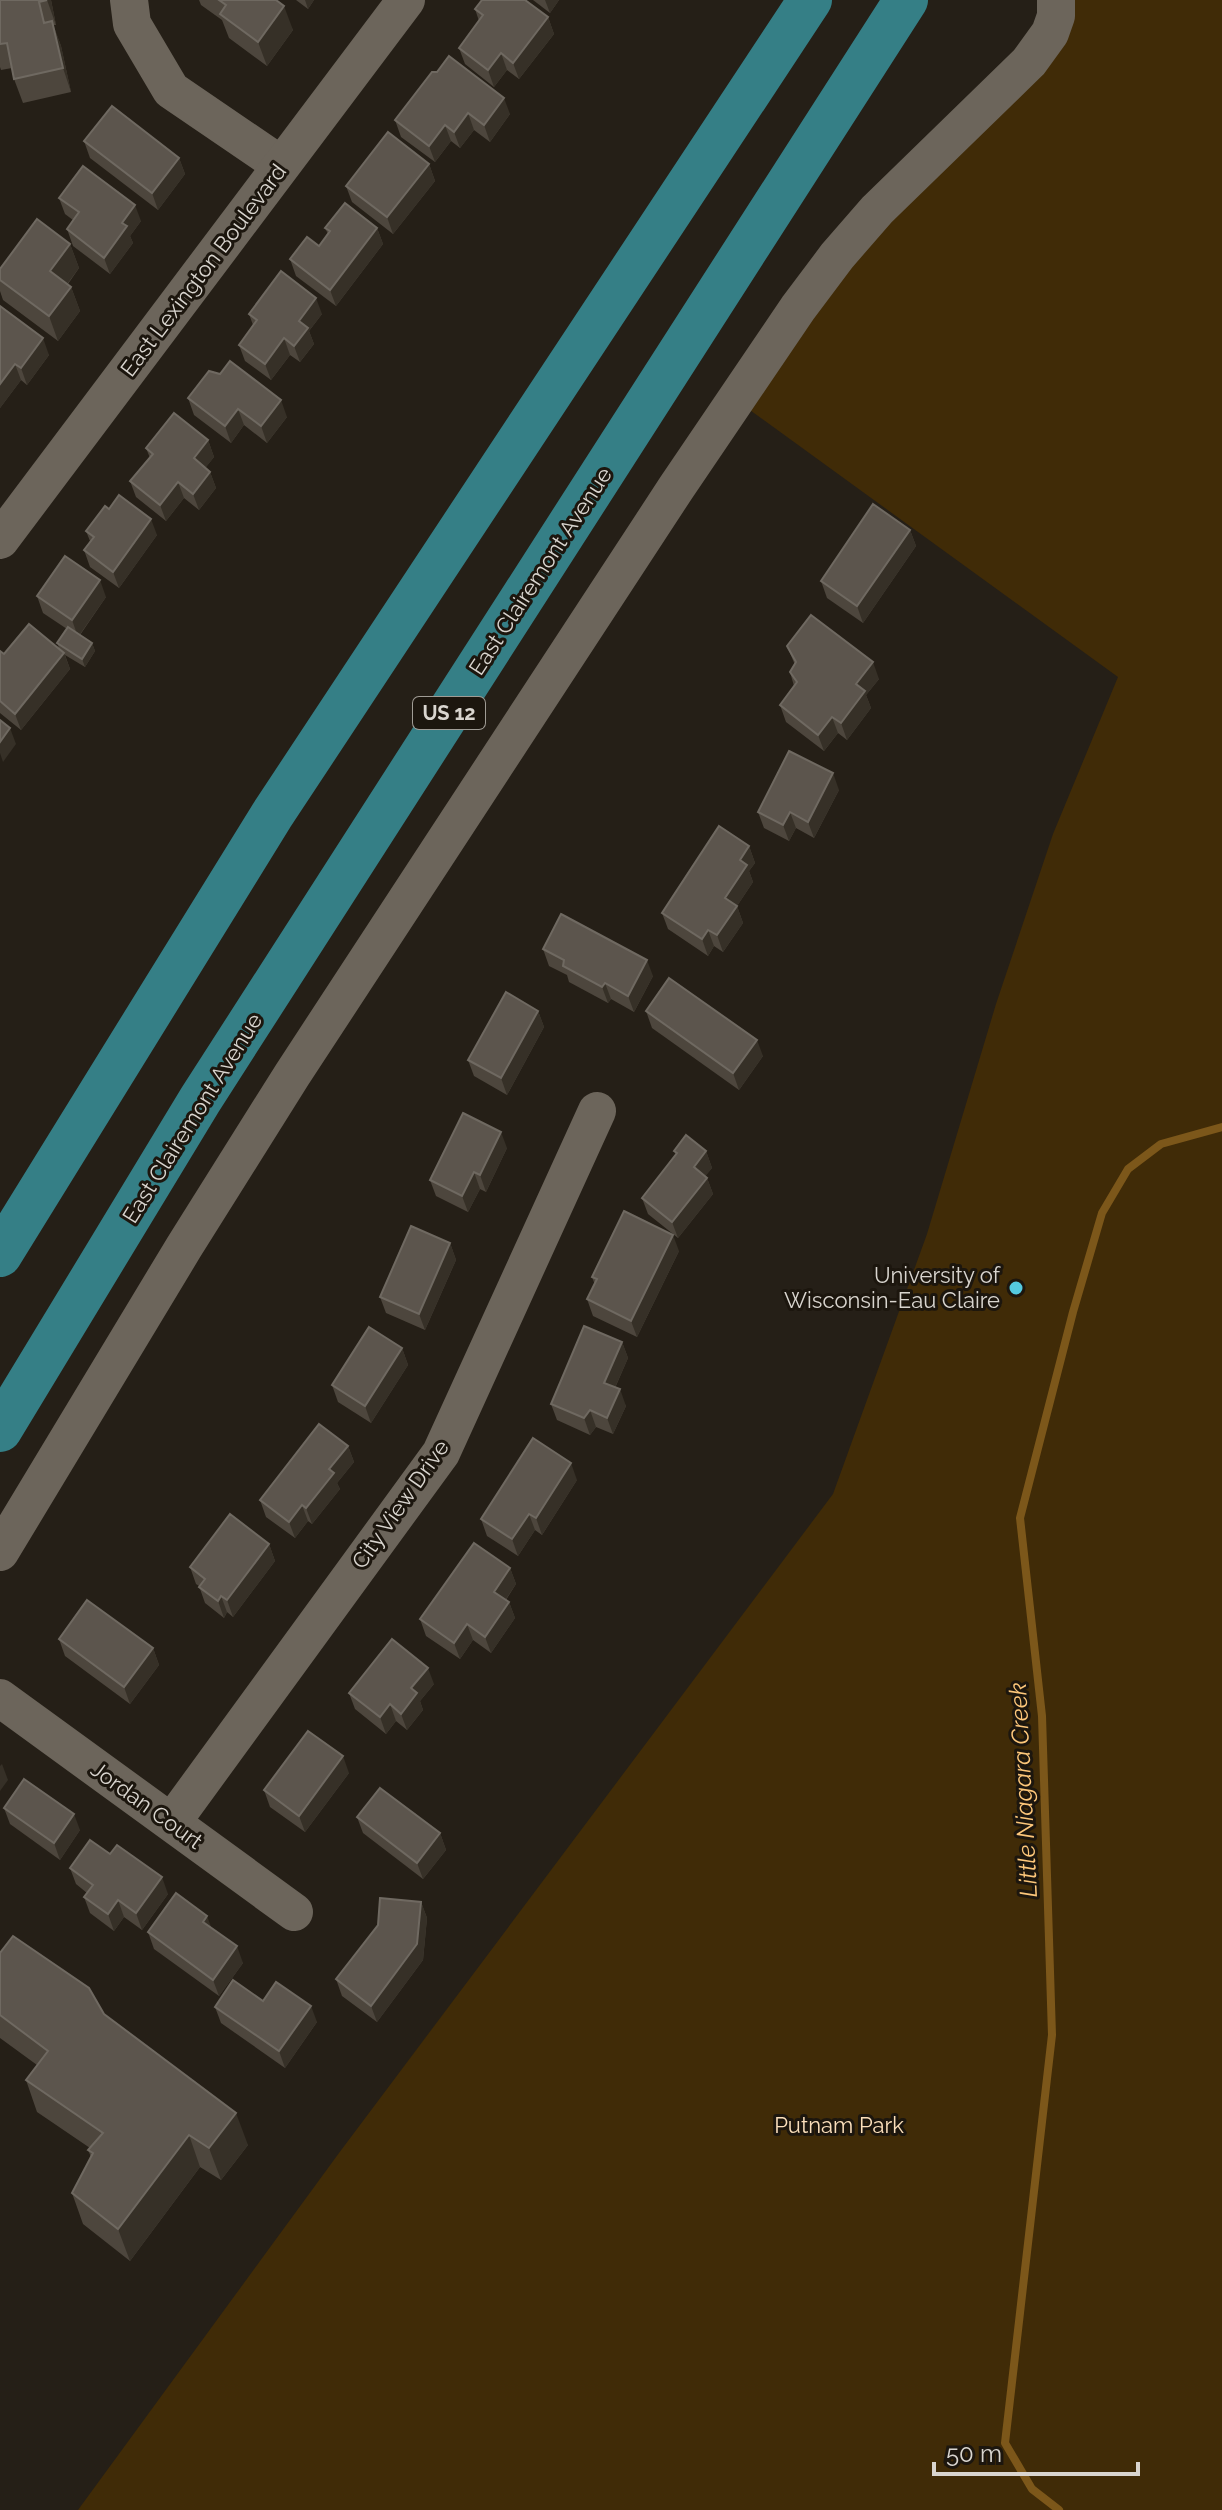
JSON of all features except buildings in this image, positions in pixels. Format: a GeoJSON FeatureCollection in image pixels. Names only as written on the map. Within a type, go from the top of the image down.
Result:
{"type":"FeatureCollection","features":[{"type":"Feature","properties":{"kind":"main road"},"geometry":{"type":"LineString","coordinates":[[0,1255],[272,815],[810,0]]}},
{"type":"Feature","properties":{"kind":"main road","name":"East Clairemont Avenue"},"geometry":{"type":"LineString","coordinates":[[0,1430],[200,1100],[906,0]]}},
{"type":"Feature","properties":{"kind":"street"},"geometry":{"type":"LineString","coordinates":[[129,0],[132,24],[171,90],[281,165]]}},
{"type":"Feature","properties":{"kind":"street","name":"East Lexington Boulevard"},"geometry":{"type":"LineString","coordinates":[[0,540],[406,0]]}},
{"type":"Feature","properties":{"kind":"street"},"geometry":{"type":"LineString","coordinates":[[0,1552],[151,1300],[292,1075],[676,488],[798,308],[877,210],[1041,48],[1056,16],[1056,0]]}},
{"type":"Feature","properties":{"kind":"street","name":"City View Drive"},"geometry":{"type":"LineString","coordinates":[[172,1822],[441,1453],[597,1111]]}},
{"type":"Feature","properties":{"kind":"street","name":"Jordan Court"},"geometry":{"type":"LineString","coordinates":[[0,1698],[294,1912]]}},
{"type":"Feature","properties":{"kind":"green space","name":"Putnam Park"},"geometry":{"type":"Polygon","coordinates":[[[1056,0],[1222,0],[1222,2510],[78,2510],[339,2153],[833,1494],[927,1234],[996,1004],[1053,834],[1118,677],[736,400],[1056,0]]]}},
{"type":"Feature","properties":{"kind":"waterway","name":"Little Niagara Creek"},"geometry":{"type":"LineString","coordinates":[[1059,2510],[1032,2489],[1005,2443],[1052,2035],[1042,1716],[1020,1518],[1102,1213],[1128,1169],[1161,1144],[1222,1127]]}},
{"type":"Feature","properties":{"kind":"place","name":"University of Wisconsin-Eau Claire"},"geometry":{"type":"Point","coordinates":[1016,1288]}}]}
